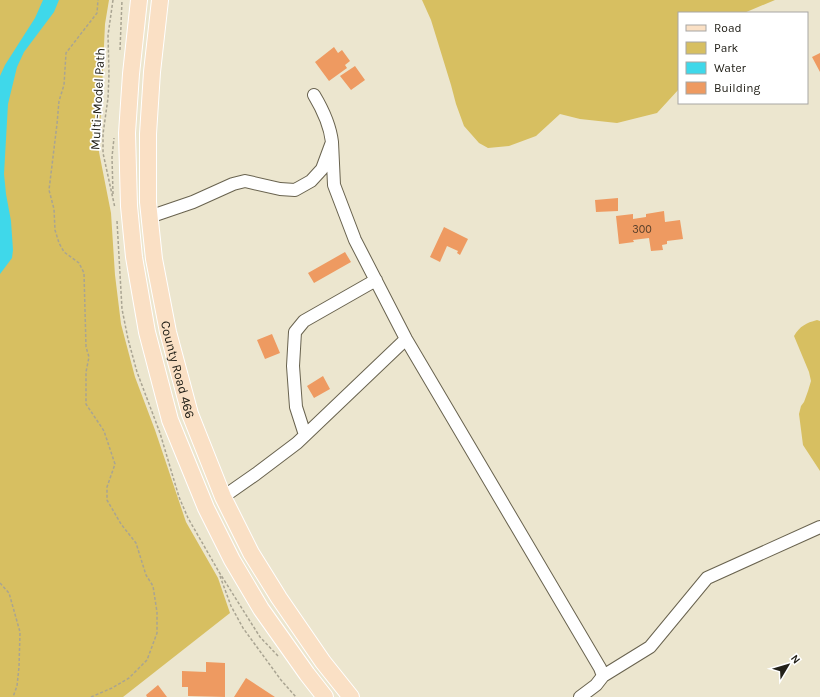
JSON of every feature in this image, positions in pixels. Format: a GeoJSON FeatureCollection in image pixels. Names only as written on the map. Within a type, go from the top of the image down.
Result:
{"type":"FeatureCollection","features":[{"type":"Feature","properties":{"kind":"main road","name":"County Road 466"},"geometry":{"type":"LineString","coordinates":[[139,0],[131,74],[128,133],[129,206],[134,257],[147,332],[170,420],[206,508],[232,560],[261,609],[325,697]]}},
{"type":"Feature","properties":{"kind":"main road","name":"County Road 466"},"geometry":{"type":"LineString","coordinates":[[160,0],[152,72],[148,134],[149,217],[154,259],[168,332],[188,407],[223,497],[251,553],[279,598],[323,662],[351,697]]}},
{"type":"Feature","properties":{"kind":"main road"},"geometry":{"type":"LineString","coordinates":[[195,482],[206,495],[215,499],[223,497]]}},
{"type":"Feature","properties":{"kind":"lane"},"geometry":{"type":"LineString","coordinates":[[314,96],[320,105],[331,130],[334,185],[355,240],[406,339],[600,668],[603,676]]}},
{"type":"Feature","properties":{"kind":"lane"},"geometry":{"type":"LineString","coordinates":[[149,217],[193,202],[233,184],[245,181],[280,189],[295,190],[311,182],[322,169],[332,142]]}},
{"type":"Feature","properties":{"kind":"lane"},"geometry":{"type":"LineString","coordinates":[[305,435],[296,407],[293,366],[295,332],[304,321],[376,280]]}},
{"type":"Feature","properties":{"kind":"lane"},"geometry":{"type":"LineString","coordinates":[[223,497],[297,443],[406,339]]}},
{"type":"Feature","properties":{"kind":"lane"},"geometry":{"type":"LineString","coordinates":[[580,697],[596,685],[603,676],[650,648],[707,578],[820,528]]}},
{"type":"Feature","properties":{"kind":"path"},"geometry":{"type":"LineString","coordinates":[[91,697],[124,681],[139,669],[147,660],[157,633],[157,612],[153,586],[146,575],[136,543],[121,524],[107,500],[107,487],[115,464],[104,431],[86,404],[86,372],[89,357],[86,347],[84,273],[79,263],[64,252],[59,243],[55,230],[54,209],[49,190],[58,124],[59,101],[64,86],[66,53],[97,13],[98,0]]}},
{"type":"Feature","properties":{"kind":"path","name":"Multi-Model Path"},"geometry":{"type":"LineString","coordinates":[[113,0],[108,34],[108,98],[102,134],[102,153],[114,198]]}},
{"type":"Feature","properties":{"kind":"path"},"geometry":{"type":"LineString","coordinates":[[279,658],[260,637],[219,572],[231,606],[243,628],[281,680],[296,697]]}},
{"type":"Feature","properties":{"kind":"path"},"geometry":{"type":"LineString","coordinates":[[0,584],[9,593],[20,632],[20,668],[17,686],[13,697]]}},
{"type":"Feature","properties":{"kind":"green space"},"geometry":{"type":"Polygon","coordinates":[[[0,0],[109,0],[105,24],[99,152],[111,213],[115,275],[121,324],[135,377],[155,430],[186,522],[218,578],[230,613],[123,697],[0,697],[0,0]]]}},
{"type":"Feature","properties":{"kind":"green space"},"geometry":{"type":"Polygon","coordinates":[[[422,0],[775,0],[746,12],[678,12],[678,90],[657,113],[617,123],[580,119],[560,114],[536,136],[509,146],[488,148],[479,143],[464,126],[431,20],[422,0]]]}},
{"type":"Feature","properties":{"kind":"green space"},"geometry":{"type":"Polygon","coordinates":[[[817,320],[820,321],[820,471],[803,445],[799,414],[811,381],[809,372],[794,336],[804,325],[817,320]]]}},
{"type":"Feature","properties":{"kind":"water"},"geometry":{"type":"Polygon","coordinates":[[[43,0],[59,0],[54,12],[24,52],[17,67],[8,104],[4,174],[11,221],[13,250],[12,258],[0,274],[0,76],[5,65],[35,18],[43,0]]]}},
{"type":"Feature","properties":{"kind":"building"},"geometry":{"type":"Polygon","coordinates":[[[334,47],[338,53],[342,50],[350,61],[345,65],[347,68],[329,81],[315,62],[334,47]]]}},
{"type":"Feature","properties":{"kind":"building"},"geometry":{"type":"Polygon","coordinates":[[[820,53],[820,72],[812,57],[820,53]]]}},
{"type":"Feature","properties":{"kind":"building"},"geometry":{"type":"Polygon","coordinates":[[[355,66],[365,80],[351,90],[340,76],[355,66]]]}},
{"type":"Feature","properties":{"kind":"building"},"geometry":{"type":"Polygon","coordinates":[[[618,198],[618,211],[596,212],[595,200],[618,198]]]}},
{"type":"Feature","properties":{"kind":"building"},"geometry":{"type":"Polygon","coordinates":[[[664,211],[665,222],[680,220],[683,239],[667,241],[667,244],[662,245],[663,250],[651,251],[649,238],[619,244],[616,216],[633,214],[633,219],[646,217],[646,214],[664,211]]]}},
{"type":"Feature","properties":{"kind":"building"},"geometry":{"type":"Polygon","coordinates":[[[444,227],[468,239],[460,255],[457,253],[458,251],[447,246],[440,262],[430,257],[444,227]]]}},
{"type":"Feature","properties":{"kind":"building"},"geometry":{"type":"Polygon","coordinates":[[[345,252],[351,262],[314,283],[308,273],[345,252]]]}},
{"type":"Feature","properties":{"kind":"building"},"geometry":{"type":"Polygon","coordinates":[[[272,334],[280,353],[265,359],[257,340],[272,334]]]}},
{"type":"Feature","properties":{"kind":"building"},"geometry":{"type":"Polygon","coordinates":[[[323,376],[330,389],[314,398],[307,386],[323,376]]]}},
{"type":"Feature","properties":{"kind":"building"},"geometry":{"type":"Polygon","coordinates":[[[206,662],[225,663],[225,697],[188,696],[188,687],[182,687],[182,671],[206,672],[206,662]]]}},
{"type":"Feature","properties":{"kind":"building"},"geometry":{"type":"Polygon","coordinates":[[[246,678],[275,697],[234,697],[246,678]]]}},
{"type":"Feature","properties":{"kind":"building"},"geometry":{"type":"Polygon","coordinates":[[[158,685],[167,697],[147,697],[146,695],[158,685]]]}}]}
